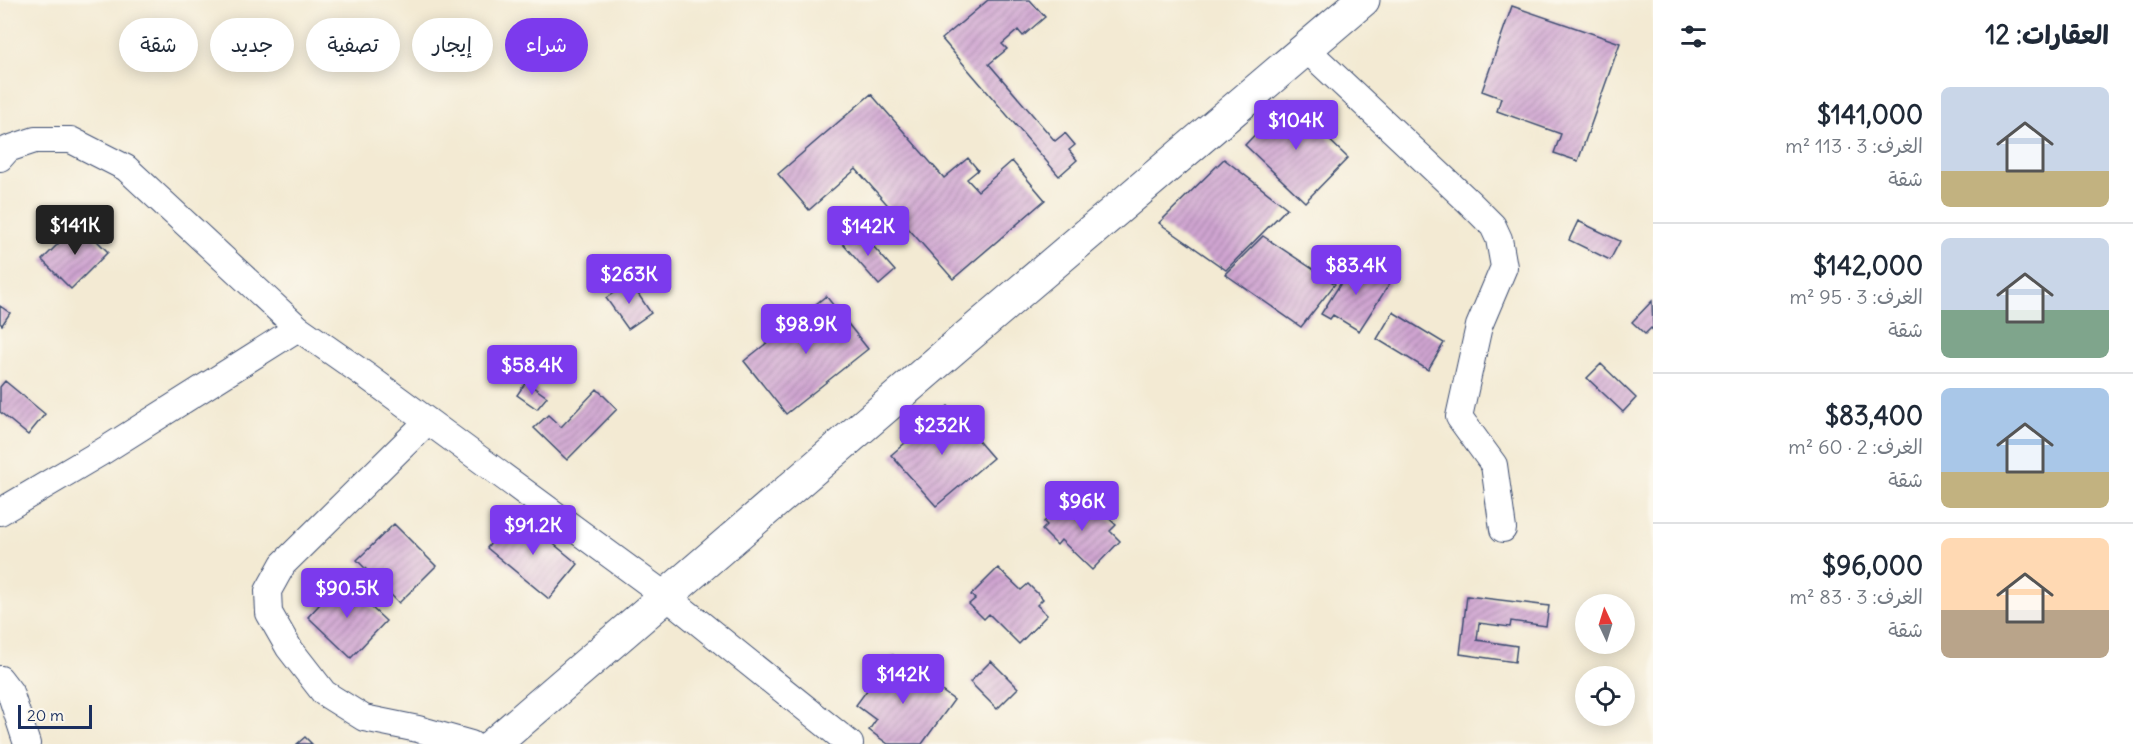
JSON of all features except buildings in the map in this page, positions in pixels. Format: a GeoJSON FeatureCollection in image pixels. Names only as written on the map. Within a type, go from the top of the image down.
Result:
{"type":"FeatureCollection","features":[{"type":"Feature","properties":{"kind":"street"},"geometry":{"type":"LineString","coordinates":[[494,744],[1363,0]]}},
{"type":"Feature","properties":{"kind":"street"},"geometry":{"type":"LineString","coordinates":[[1305,48],[1469,202],[1493,226],[1499,239],[1504,267],[1479,326],[1459,417],[1494,465],[1503,529]]}},
{"type":"Feature","properties":{"kind":"street"},"geometry":{"type":"LineString","coordinates":[[0,158],[8,149],[35,140],[71,140],[126,168],[298,328],[666,596],[850,744]]}},
{"type":"Feature","properties":{"kind":"street"},"geometry":{"type":"LineString","coordinates":[[0,512],[105,450],[298,328]]}},
{"type":"Feature","properties":{"kind":"street"},"geometry":{"type":"LineString","coordinates":[[428,421],[283,564],[268,591],[269,613],[289,648],[324,693],[364,718],[418,729],[471,744]]}},
{"type":"Feature","properties":{"kind":"street"},"geometry":{"type":"LineString","coordinates":[[0,679],[10,692],[27,744]]}}]}
